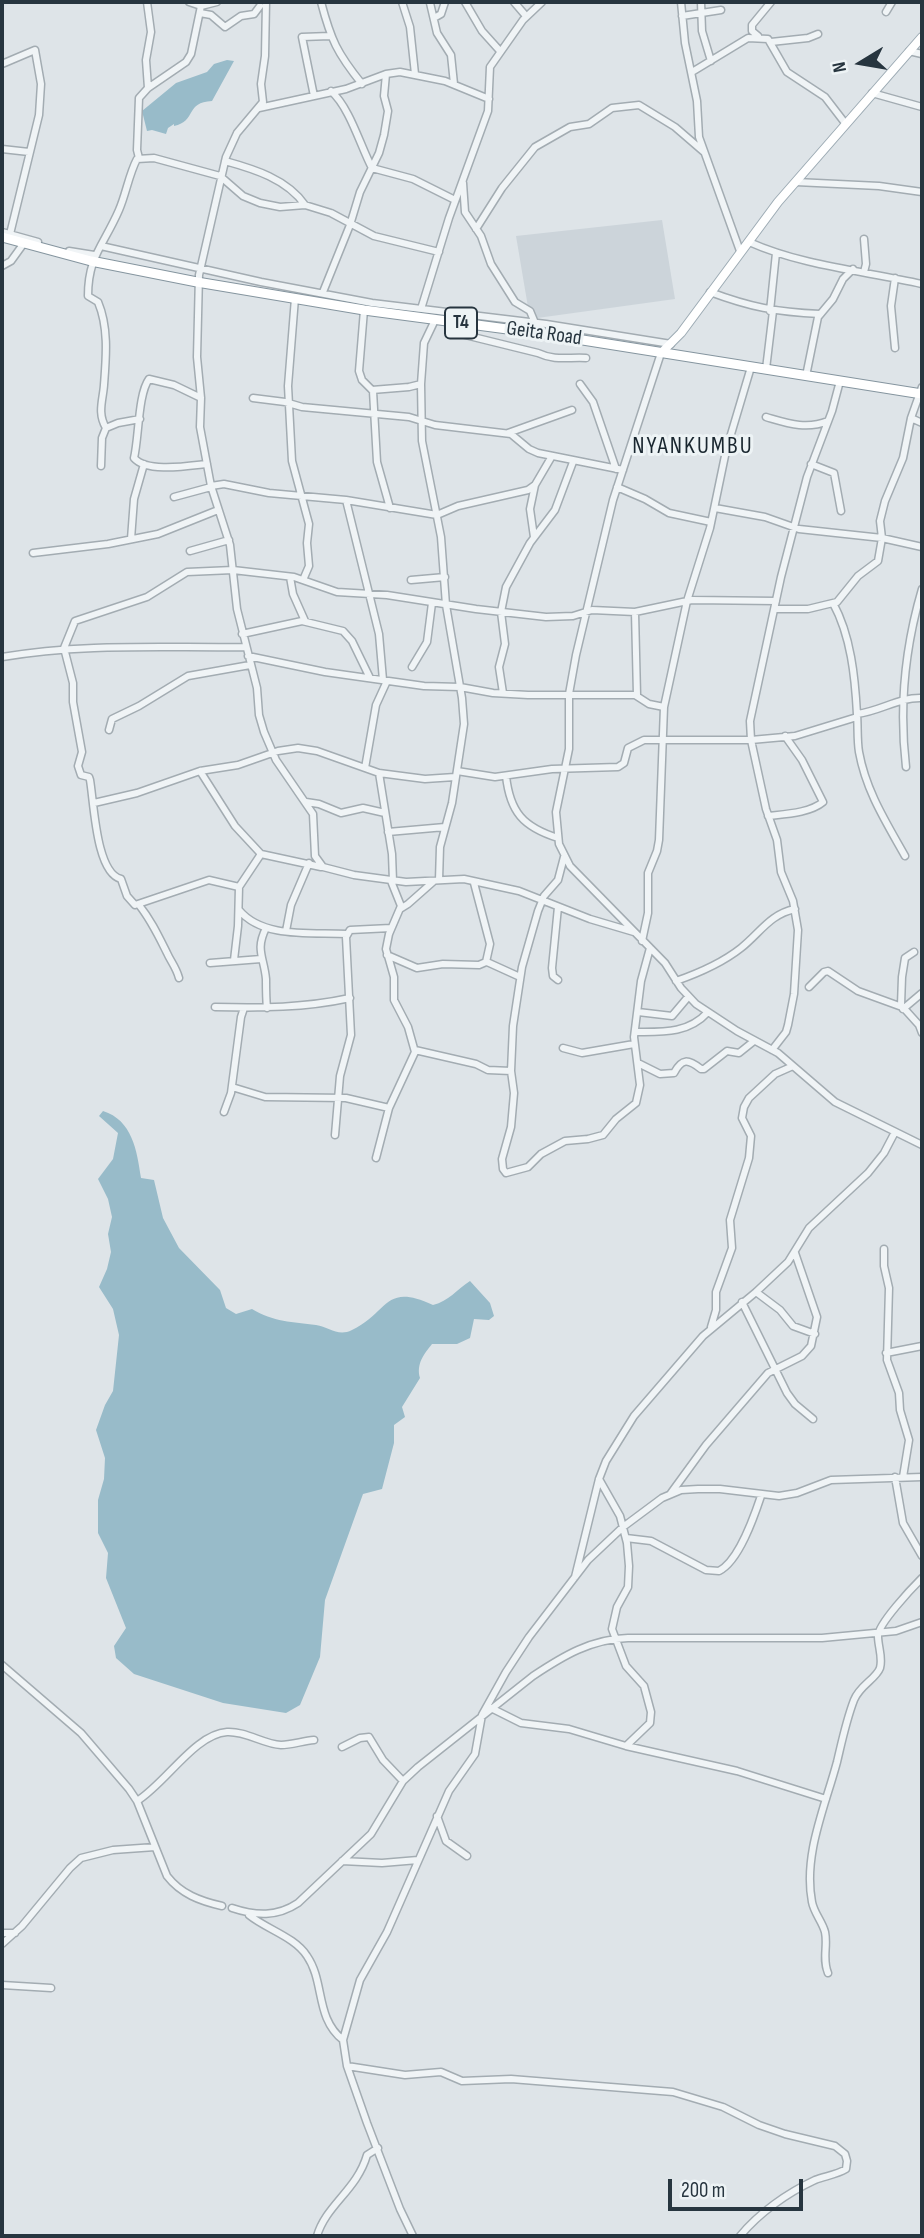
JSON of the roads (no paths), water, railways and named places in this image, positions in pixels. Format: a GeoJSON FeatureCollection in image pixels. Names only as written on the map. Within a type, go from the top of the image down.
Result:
{"type":"FeatureCollection","features":[{"type":"Feature","properties":{"kind":"highway","name":"Geita Road"},"geometry":{"type":"LineString","coordinates":[[5,234],[24,243],[197,282],[295,299],[364,310],[421,313],[435,320],[922,391]]}},
{"type":"Feature","properties":{"kind":"main road"},"geometry":{"type":"LineString","coordinates":[[661,353],[672,344],[740,251],[796,182],[922,37]]}},
{"type":"Feature","properties":{"kind":"street"},"geometry":{"type":"LineString","coordinates":[[148,2],[151,32],[146,60],[148,88]]}},
{"type":"Feature","properties":{"kind":"street"},"geometry":{"type":"LineString","coordinates":[[189,2],[225,27],[241,16],[254,14],[261,5]]}},
{"type":"Feature","properties":{"kind":"street"},"geometry":{"type":"LineString","coordinates":[[201,10],[217,2]]}},
{"type":"Feature","properties":{"kind":"street"},"geometry":{"type":"LineString","coordinates":[[321,2],[330,36],[362,84]]}},
{"type":"Feature","properties":{"kind":"street"},"geometry":{"type":"LineString","coordinates":[[402,2],[410,27],[415,74]]}},
{"type":"Feature","properties":{"kind":"street"},"geometry":{"type":"LineString","coordinates":[[434,18],[441,14],[445,2]]}},
{"type":"Feature","properties":{"kind":"street"},"geometry":{"type":"LineString","coordinates":[[465,2],[482,31],[500,51]]}},
{"type":"Feature","properties":{"kind":"street"},"geometry":{"type":"LineString","coordinates":[[514,2],[526,16]]}},
{"type":"Feature","properties":{"kind":"street"},"geometry":{"type":"LineString","coordinates":[[421,313],[455,200],[488,111],[489,70],[526,16],[542,2]]}},
{"type":"Feature","properties":{"kind":"street"},"geometry":{"type":"LineString","coordinates":[[681,2],[699,137],[740,251]]}},
{"type":"Feature","properties":{"kind":"street"},"geometry":{"type":"LineString","coordinates":[[701,2],[702,31],[711,61]]}},
{"type":"Feature","properties":{"kind":"street"},"geometry":{"type":"LineString","coordinates":[[771,2],[752,25],[752,31],[760,37],[771,42],[808,38],[818,34]]}},
{"type":"Feature","properties":{"kind":"street"},"geometry":{"type":"LineString","coordinates":[[886,12],[892,2]]}},
{"type":"Feature","properties":{"kind":"street"},"geometry":{"type":"LineString","coordinates":[[429,3],[437,33],[451,55],[454,84]]}},
{"type":"Feature","properties":{"kind":"street"},"geometry":{"type":"LineString","coordinates":[[261,5],[265,56],[261,85],[262,102],[260,108],[237,133],[220,176],[197,282],[197,357],[201,398],[200,427],[211,487],[229,540],[237,609],[257,688],[259,715],[272,753],[306,802],[314,821],[314,852],[291,905],[286,930]]}},
{"type":"Feature","properties":{"kind":"street"},"geometry":{"type":"LineString","coordinates":[[139,158],[136,150],[139,98],[148,88],[186,62],[191,54],[201,10]]}},
{"type":"Feature","properties":{"kind":"street"},"geometry":{"type":"LineString","coordinates":[[682,16],[721,10]]}},
{"type":"Feature","properties":{"kind":"street"},"geometry":{"type":"LineString","coordinates":[[314,96],[302,37],[330,36]]}},
{"type":"Feature","properties":{"kind":"street"},"geometry":{"type":"LineString","coordinates":[[692,72],[745,39],[760,37]]}},
{"type":"Feature","properties":{"kind":"street"},"geometry":{"type":"LineString","coordinates":[[771,42],[787,72],[825,97],[845,123]]}},
{"type":"Feature","properties":{"kind":"street"},"geometry":{"type":"LineString","coordinates":[[2,64],[36,51],[41,84],[36,133],[5,234],[93,258]]}},
{"type":"Feature","properties":{"kind":"street"},"geometry":{"type":"LineString","coordinates":[[909,51],[922,54]]}},
{"type":"Feature","properties":{"kind":"street"},"geometry":{"type":"LineString","coordinates":[[260,108],[362,84],[386,74],[400,72],[454,84],[489,99]]}},
{"type":"Feature","properties":{"kind":"street"},"geometry":{"type":"LineString","coordinates":[[323,292],[350,225],[360,191],[379,153],[388,117],[384,96],[386,74]]}},
{"type":"Feature","properties":{"kind":"street"},"geometry":{"type":"LineString","coordinates":[[331,91],[339,98],[372,168],[413,179],[455,200]]}},
{"type":"Feature","properties":{"kind":"street"},"geometry":{"type":"LineString","coordinates":[[872,93],[922,107]]}},
{"type":"Feature","properties":{"kind":"street"},"geometry":{"type":"LineString","coordinates":[[476,229],[502,188],[535,147],[570,127],[589,124],[612,108],[639,105],[675,127],[704,152]]}},
{"type":"Feature","properties":{"kind":"street"},"geometry":{"type":"LineString","coordinates":[[2,149],[29,152]]}},
{"type":"Feature","properties":{"kind":"street"},"geometry":{"type":"LineString","coordinates":[[139,158],[154,158],[220,176],[243,196],[260,203],[280,207],[305,205],[331,213],[374,236],[439,252]]}},
{"type":"Feature","properties":{"kind":"street"},"geometry":{"type":"LineString","coordinates":[[106,428],[102,419],[101,403],[105,370],[105,327],[98,302],[88,296],[93,258],[118,212],[139,158]]}},
{"type":"Feature","properties":{"kind":"street"},"geometry":{"type":"LineString","coordinates":[[225,161],[269,176],[293,192],[305,205]]}},
{"type":"Feature","properties":{"kind":"street"},"geometry":{"type":"LineString","coordinates":[[463,179],[465,212],[515,302],[530,311],[535,323]]}},
{"type":"Feature","properties":{"kind":"street"},"geometry":{"type":"LineString","coordinates":[[796,182],[879,186],[921,192],[922,181]]}},
{"type":"Feature","properties":{"kind":"street"},"geometry":{"type":"LineString","coordinates":[[864,239],[864,272]]}},
{"type":"Feature","properties":{"kind":"street"},"geometry":{"type":"LineString","coordinates":[[748,242],[776,253],[824,265],[922,284]]}},
{"type":"Feature","properties":{"kind":"street"},"geometry":{"type":"LineString","coordinates":[[2,266],[10,262],[24,243]]}},
{"type":"Feature","properties":{"kind":"street"},"geometry":{"type":"LineString","coordinates":[[101,246],[200,269],[421,313],[535,323],[672,344]]}},
{"type":"Feature","properties":{"kind":"street"},"geometry":{"type":"LineString","coordinates":[[766,369],[776,253]]}},
{"type":"Feature","properties":{"kind":"street"},"geometry":{"type":"LineString","coordinates":[[806,376],[814,330],[820,314],[853,269]]}},
{"type":"Feature","properties":{"kind":"street"},"geometry":{"type":"LineString","coordinates":[[895,278],[891,306],[895,348]]}},
{"type":"Feature","properties":{"kind":"street"},"geometry":{"type":"LineString","coordinates":[[710,292],[755,308],[820,314]]}},
{"type":"Feature","properties":{"kind":"street"},"geometry":{"type":"LineString","coordinates":[[295,299],[288,374],[292,461],[309,528],[309,569],[303,580]]}},
{"type":"Feature","properties":{"kind":"street"},"geometry":{"type":"LineString","coordinates":[[364,310],[359,372],[362,380],[372,390],[377,462],[390,508]]}},
{"type":"Feature","properties":{"kind":"street"},"geometry":{"type":"LineString","coordinates":[[400,909],[437,881],[440,847],[452,803],[464,724],[446,605],[437,515],[423,450],[421,384],[425,343],[435,320]]}},
{"type":"Feature","properties":{"kind":"street"},"geometry":{"type":"LineString","coordinates":[[451,322],[461,334],[538,353],[547,358],[586,358]]}},
{"type":"Feature","properties":{"kind":"street"},"geometry":{"type":"LineString","coordinates":[[661,353],[620,470],[576,655],[569,694],[566,768],[556,812],[558,838],[564,857],[665,963],[688,997],[754,1041],[772,1049],[831,1099],[922,1145]]}},
{"type":"Feature","properties":{"kind":"street"},"geometry":{"type":"LineString","coordinates":[[642,941],[648,913],[648,873],[659,840],[664,707],[687,601],[715,508],[726,451],[751,367]]}},
{"type":"Feature","properties":{"kind":"street"},"geometry":{"type":"LineString","coordinates":[[201,398],[174,385],[150,379],[144,386],[134,458],[144,464],[163,467],[207,464]]}},
{"type":"Feature","properties":{"kind":"street"},"geometry":{"type":"LineString","coordinates":[[772,1049],[786,1032],[792,1006],[799,943],[795,909],[781,872],[777,840],[768,816],[751,740],[751,712],[811,464],[840,381]]}},
{"type":"Feature","properties":{"kind":"street"},"geometry":{"type":"LineString","coordinates":[[372,390],[421,384]]}},
{"type":"Feature","properties":{"kind":"street"},"geometry":{"type":"LineString","coordinates":[[580,384],[593,402],[620,470]]}},
{"type":"Feature","properties":{"kind":"street"},"geometry":{"type":"LineString","coordinates":[[239,887],[209,880],[139,905],[133,904],[121,879],[115,877],[106,867],[101,853],[90,778],[81,775],[78,766],[82,752],[73,702],[73,683],[62,649],[75,621],[148,597],[187,572],[233,570],[290,577],[337,592],[561,618],[597,610],[635,612],[687,601],[808,609],[833,603],[840,600],[858,576],[878,561],[882,514],[902,458],[911,418],[922,391]]}},
{"type":"Feature","properties":{"kind":"street"},"geometry":{"type":"LineString","coordinates":[[253,398],[507,434],[515,436],[533,451],[573,462],[620,470]]}},
{"type":"Feature","properties":{"kind":"street"},"geometry":{"type":"LineString","coordinates":[[507,434],[572,410]]}},
{"type":"Feature","properties":{"kind":"street"},"geometry":{"type":"LineString","coordinates":[[766,417],[802,426],[828,421]]}},
{"type":"Feature","properties":{"kind":"street"},"geometry":{"type":"LineString","coordinates":[[911,418],[922,423]]}},
{"type":"Feature","properties":{"kind":"street"},"geometry":{"type":"LineString","coordinates":[[101,466],[102,438],[106,428],[141,419]]}},
{"type":"Feature","properties":{"kind":"street"},"geometry":{"type":"LineString","coordinates":[[534,537],[530,509],[535,485],[552,456]]}},
{"type":"Feature","properties":{"kind":"street"},"geometry":{"type":"LineString","coordinates":[[503,693],[499,667],[505,641],[501,612],[506,587],[534,537],[555,510],[573,462]]}},
{"type":"Feature","properties":{"kind":"street"},"geometry":{"type":"LineString","coordinates":[[131,539],[134,499],[144,464]]}},
{"type":"Feature","properties":{"kind":"street"},"geometry":{"type":"LineString","coordinates":[[811,464],[834,473],[841,511]]}},
{"type":"Feature","properties":{"kind":"street"},"geometry":{"type":"LineString","coordinates":[[174,497],[224,484],[269,493],[346,500],[437,515],[464,504],[525,491],[535,485]]}},
{"type":"Feature","properties":{"kind":"street"},"geometry":{"type":"LineString","coordinates":[[617,487],[669,513],[711,522]]}},
{"type":"Feature","properties":{"kind":"street"},"geometry":{"type":"LineString","coordinates":[[346,500],[379,634],[385,680],[376,705],[365,768]]}},
{"type":"Feature","properties":{"kind":"street"},"geometry":{"type":"LineString","coordinates":[[715,508],[765,517],[794,528],[882,538],[922,547]]}},
{"type":"Feature","properties":{"kind":"street"},"geometry":{"type":"LineString","coordinates":[[33,553],[108,544],[172,530],[218,510]]}},
{"type":"Feature","properties":{"kind":"street"},"geometry":{"type":"LineString","coordinates":[[190,551],[229,540]]}},
{"type":"Feature","properties":{"kind":"street"},"geometry":{"type":"LineString","coordinates":[[290,577],[293,594],[305,621]]}},
{"type":"Feature","properties":{"kind":"street"},"geometry":{"type":"LineString","coordinates":[[411,580],[445,577]]}},
{"type":"Feature","properties":{"kind":"street"},"geometry":{"type":"LineString","coordinates":[[906,767],[902,733],[903,681],[922,589]]}},
{"type":"Feature","properties":{"kind":"street"},"geometry":{"type":"LineString","coordinates":[[412,667],[426,642],[432,603]]}},
{"type":"Feature","properties":{"kind":"street"},"geometry":{"type":"LineString","coordinates":[[833,603],[843,625],[851,661],[858,715],[858,748],[871,793],[905,856]]}},
{"type":"Feature","properties":{"kind":"street"},"geometry":{"type":"LineString","coordinates":[[635,612],[637,695]]}},
{"type":"Feature","properties":{"kind":"street"},"geometry":{"type":"LineString","coordinates":[[242,634],[305,621],[347,634],[370,678]]}},
{"type":"Feature","properties":{"kind":"street"},"geometry":{"type":"LineString","coordinates":[[2,657],[62,649],[138,646],[245,647]]}},
{"type":"Feature","properties":{"kind":"street"},"geometry":{"type":"LineString","coordinates":[[248,656],[318,671],[424,686],[460,687],[503,693],[637,695],[649,704],[664,707]]}},
{"type":"Feature","properties":{"kind":"street"},"geometry":{"type":"LineString","coordinates":[[109,730],[112,719],[139,706],[181,679],[250,664]]}},
{"type":"Feature","properties":{"kind":"street"},"geometry":{"type":"LineString","coordinates":[[94,803],[137,793],[200,771],[238,765],[272,753],[304,748],[379,774],[416,778],[456,774],[489,777],[566,768],[621,766],[630,746],[644,740],[751,740],[805,734],[880,710],[903,699],[922,698]]}},
{"type":"Feature","properties":{"kind":"street"},"geometry":{"type":"LineString","coordinates":[[768,816],[798,812],[819,806],[823,802],[802,760],[785,736]]}},
{"type":"Feature","properties":{"kind":"street"},"geometry":{"type":"LineString","coordinates":[[200,771],[235,826],[261,855],[392,881],[460,879],[519,891],[610,926],[634,932]]}},
{"type":"Feature","properties":{"kind":"street"},"geometry":{"type":"LineString","coordinates":[[376,1158],[389,1108],[413,1060],[415,1050],[408,1027],[394,1000],[394,976],[387,955],[386,946],[400,909],[400,898],[392,881],[379,774]]}},
{"type":"Feature","properties":{"kind":"street"},"geometry":{"type":"LineString","coordinates":[[506,776],[509,798],[519,816],[533,828],[558,838]]}},
{"type":"Feature","properties":{"kind":"street"},"geometry":{"type":"LineString","coordinates":[[306,802],[341,813],[363,808],[385,813]]}},
{"type":"Feature","properties":{"kind":"street"},"geometry":{"type":"LineString","coordinates":[[388,832],[445,827]]}},
{"type":"Feature","properties":{"kind":"street"},"geometry":{"type":"LineString","coordinates":[[314,852],[321,867]]}},
{"type":"Feature","properties":{"kind":"street"},"geometry":{"type":"LineString","coordinates":[[234,960],[239,887],[261,855]]}},
{"type":"Feature","properties":{"kind":"street"},"geometry":{"type":"LineString","coordinates":[[564,857],[558,880],[542,901],[520,976],[513,1026],[514,1085],[511,1127],[502,1159],[503,1169],[508,1173],[528,1167],[541,1154],[565,1141],[603,1135],[616,1119],[636,1104],[640,1085],[634,1044],[635,1032],[642,974],[650,948]]}},
{"type":"Feature","properties":{"kind":"street"},"geometry":{"type":"LineString","coordinates":[[474,883],[490,944],[487,962]]}},
{"type":"Feature","properties":{"kind":"street"},"geometry":{"type":"LineString","coordinates":[[139,905],[150,918],[174,963],[178,978]]}},
{"type":"Feature","properties":{"kind":"street"},"geometry":{"type":"LineString","coordinates":[[558,907],[552,968],[553,976],[558,979]]}},
{"type":"Feature","properties":{"kind":"street"},"geometry":{"type":"LineString","coordinates":[[676,981],[699,973],[720,961],[741,948],[768,920],[795,909]]}},
{"type":"Feature","properties":{"kind":"street"},"geometry":{"type":"LineString","coordinates":[[239,910],[247,919],[265,928],[347,934],[353,930],[391,928]]}},
{"type":"Feature","properties":{"kind":"street"},"geometry":{"type":"LineString","coordinates":[[265,928],[260,943],[267,1008]]}},
{"type":"Feature","properties":{"kind":"street"},"geometry":{"type":"LineString","coordinates":[[335,1135],[340,1076],[351,1035],[346,968],[347,934]]}},
{"type":"Feature","properties":{"kind":"street"},"geometry":{"type":"LineString","coordinates":[[902,1008],[905,958],[914,952]]}},
{"type":"Feature","properties":{"kind":"street"},"geometry":{"type":"LineString","coordinates":[[387,955],[417,968],[443,964],[479,965],[487,962],[520,976]]}},
{"type":"Feature","properties":{"kind":"street"},"geometry":{"type":"LineString","coordinates":[[210,962],[261,959]]}},
{"type":"Feature","properties":{"kind":"street"},"geometry":{"type":"LineString","coordinates":[[809,987],[828,971],[858,991],[902,1008],[922,1033]]}},
{"type":"Feature","properties":{"kind":"street"},"geometry":{"type":"LineString","coordinates":[[902,1008],[922,993]]}},
{"type":"Feature","properties":{"kind":"street"},"geometry":{"type":"LineString","coordinates":[[638,1012],[671,1016],[688,997]]}},
{"type":"Feature","properties":{"kind":"street"},"geometry":{"type":"LineString","coordinates":[[215,1007],[313,1006],[350,998]]}},
{"type":"Feature","properties":{"kind":"street"},"geometry":{"type":"LineString","coordinates":[[224,1112],[230,1100],[244,1008]]}},
{"type":"Feature","properties":{"kind":"street"},"geometry":{"type":"LineString","coordinates":[[635,1032],[680,1030],[696,1023],[708,1012]]}},
{"type":"Feature","properties":{"kind":"street"},"geometry":{"type":"LineString","coordinates":[[638,1063],[666,1075],[674,1073],[679,1064],[684,1062],[691,1062],[704,1069],[727,1051],[739,1053],[754,1041]]}},
{"type":"Feature","properties":{"kind":"street"},"geometry":{"type":"LineString","coordinates":[[563,1048],[582,1053],[634,1044]]}},
{"type":"Feature","properties":{"kind":"street"},"geometry":{"type":"LineString","coordinates":[[415,1050],[488,1070],[512,1071]]}},
{"type":"Feature","properties":{"kind":"street"},"geometry":{"type":"LineString","coordinates":[[711,1328],[716,1310],[716,1292],[732,1248],[730,1220],[749,1158],[751,1136],[742,1118],[744,1107],[749,1098],[775,1074],[793,1066]]}},
{"type":"Feature","properties":{"kind":"street"},"geometry":{"type":"LineString","coordinates":[[232,1087],[265,1097],[338,1098],[389,1108]]}},
{"type":"Feature","properties":{"kind":"street"},"geometry":{"type":"LineString","coordinates":[[574,1578],[598,1479],[634,1416],[711,1328],[756,1292],[795,1253],[809,1228],[867,1173],[884,1153],[895,1132]]}},
{"type":"Feature","properties":{"kind":"street"},"geometry":{"type":"LineString","coordinates":[[884,1249],[888,1288],[886,1353],[909,1436],[909,1451],[899,1477],[903,1523],[922,1556]]}},
{"type":"Feature","properties":{"kind":"street"},"geometry":{"type":"LineString","coordinates":[[670,1494],[706,1445],[768,1373],[804,1355],[811,1346],[817,1317],[795,1253]]}},
{"type":"Feature","properties":{"kind":"street"},"geometry":{"type":"LineString","coordinates":[[756,1292],[780,1310],[793,1326],[815,1334]]}},
{"type":"Feature","properties":{"kind":"street"},"geometry":{"type":"LineString","coordinates":[[742,1302],[791,1399],[813,1419]]}},
{"type":"Feature","properties":{"kind":"street"},"geometry":{"type":"LineString","coordinates":[[886,1353],[922,1346]]}},
{"type":"Feature","properties":{"kind":"street"},"geometry":{"type":"LineString","coordinates":[[413,2236],[400,2209],[347,2066],[343,2040],[360,1980],[385,1937],[437,1814],[449,1791],[475,1754],[482,1715],[496,1686],[597,1550],[654,1503],[670,1494],[689,1489],[710,1489],[761,1496],[793,1494],[831,1480],[922,1477]]}},
{"type":"Feature","properties":{"kind":"street"},"geometry":{"type":"LineString","coordinates":[[598,1479],[626,1538],[629,1581],[612,1623],[614,1639],[626,1666],[644,1686],[651,1712],[650,1723],[626,1746]]}},
{"type":"Feature","properties":{"kind":"street"},"geometry":{"type":"LineString","coordinates":[[626,1538],[651,1541],[706,1570],[719,1571],[733,1558],[761,1496]]}},
{"type":"Feature","properties":{"kind":"street"},"geometry":{"type":"LineString","coordinates":[[828,1973],[825,1959],[826,1937],[813,1903],[810,1877],[826,1799],[838,1759],[842,1733],[854,1698],[861,1687],[879,1671],[881,1657],[878,1633],[896,1606],[922,1577]]}},
{"type":"Feature","properties":{"kind":"street"},"geometry":{"type":"LineString","coordinates":[[247,1913],[265,1914],[289,1909],[298,1903],[371,1834],[403,1781],[482,1715],[552,1663],[594,1643],[614,1639],[796,1639],[896,1631],[922,1622]]}},
{"type":"Feature","properties":{"kind":"street"},"geometry":{"type":"LineString","coordinates":[[2,1665],[81,1733],[137,1801],[167,1876],[180,1890],[222,1906]]}},
{"type":"Feature","properties":{"kind":"street"},"geometry":{"type":"LineString","coordinates":[[491,1708],[521,1723],[569,1729],[626,1746],[737,1771],[826,1799]]}},
{"type":"Feature","properties":{"kind":"street"},"geometry":{"type":"LineString","coordinates":[[137,1801],[158,1785],[204,1740],[219,1734],[238,1733],[281,1745],[313,1740]]}},
{"type":"Feature","properties":{"kind":"street"},"geometry":{"type":"LineString","coordinates":[[342,1747],[360,1738],[369,1737],[383,1760],[403,1781]]}},
{"type":"Feature","properties":{"kind":"street"},"geometry":{"type":"LineString","coordinates":[[437,1814],[446,1840],[467,1856]]}},
{"type":"Feature","properties":{"kind":"street"},"geometry":{"type":"LineString","coordinates":[[2,1944],[15,1933],[81,1858],[113,1850],[155,1847]]}},
{"type":"Feature","properties":{"kind":"street"},"geometry":{"type":"LineString","coordinates":[[342,1861],[382,1863],[418,1860]]}},
{"type":"Feature","properties":{"kind":"street"},"geometry":{"type":"LineString","coordinates":[[232,1908],[247,1913],[299,1946],[306,1954],[314,1971],[327,2022],[343,2040]]}},
{"type":"Feature","properties":{"kind":"street"},"geometry":{"type":"LineString","coordinates":[[2,1933],[15,1933]]}},
{"type":"Feature","properties":{"kind":"street"},"geometry":{"type":"LineString","coordinates":[[2,1985],[51,1988]]}},
{"type":"Feature","properties":{"kind":"street"},"geometry":{"type":"LineString","coordinates":[[347,2066],[405,2075],[441,2071],[463,2081],[511,2079],[656,2090],[711,2103],[785,2134],[827,2143],[841,2149],[847,2161],[846,2169],[812,2182],[787,2196],[740,2236]]}},
{"type":"Feature","properties":{"kind":"street"},"geometry":{"type":"LineString","coordinates":[[317,2236],[326,2217],[360,2174],[366,2155],[378,2148]]}},
{"type":"Feature","properties":{"kind":"water"},"geometry":{"type":"Polygon","coordinates":[[[234,61],[212,101],[198,105],[181,124],[168,128],[166,134],[147,131],[142,111],[176,83],[207,72],[214,64],[234,61]]]}},
{"type":"Feature","properties":{"kind":"water"},"geometry":{"type":"Polygon","coordinates":[[[103,1111],[121,1121],[127,1129],[135,1147],[141,1178],[154,1180],[163,1218],[179,1248],[220,1290],[226,1308],[236,1314],[252,1309],[275,1319],[347,1332],[364,1323],[396,1298],[417,1299],[433,1305],[448,1298],[470,1281],[490,1303],[494,1316],[489,1320],[474,1319],[470,1338],[457,1344],[432,1344],[422,1359],[420,1378],[402,1407],[405,1417],[394,1425],[394,1443],[382,1489],[363,1494],[325,1600],[320,1657],[300,1705],[286,1713],[223,1703],[134,1674],[116,1658],[114,1646],[126,1628],[106,1578],[108,1553],[98,1533],[98,1500],[104,1479],[105,1458],[96,1430],[113,1391],[119,1335],[113,1309],[99,1287],[111,1252],[108,1234],[112,1217],[108,1199],[98,1179],[113,1159],[118,1133],[99,1116],[103,1111]]]}},
{"type":"Feature","properties":{"kind":"district","name":"NYANKUMBU"},"geometry":{"type":"Point","coordinates":[693,447]}}]}
